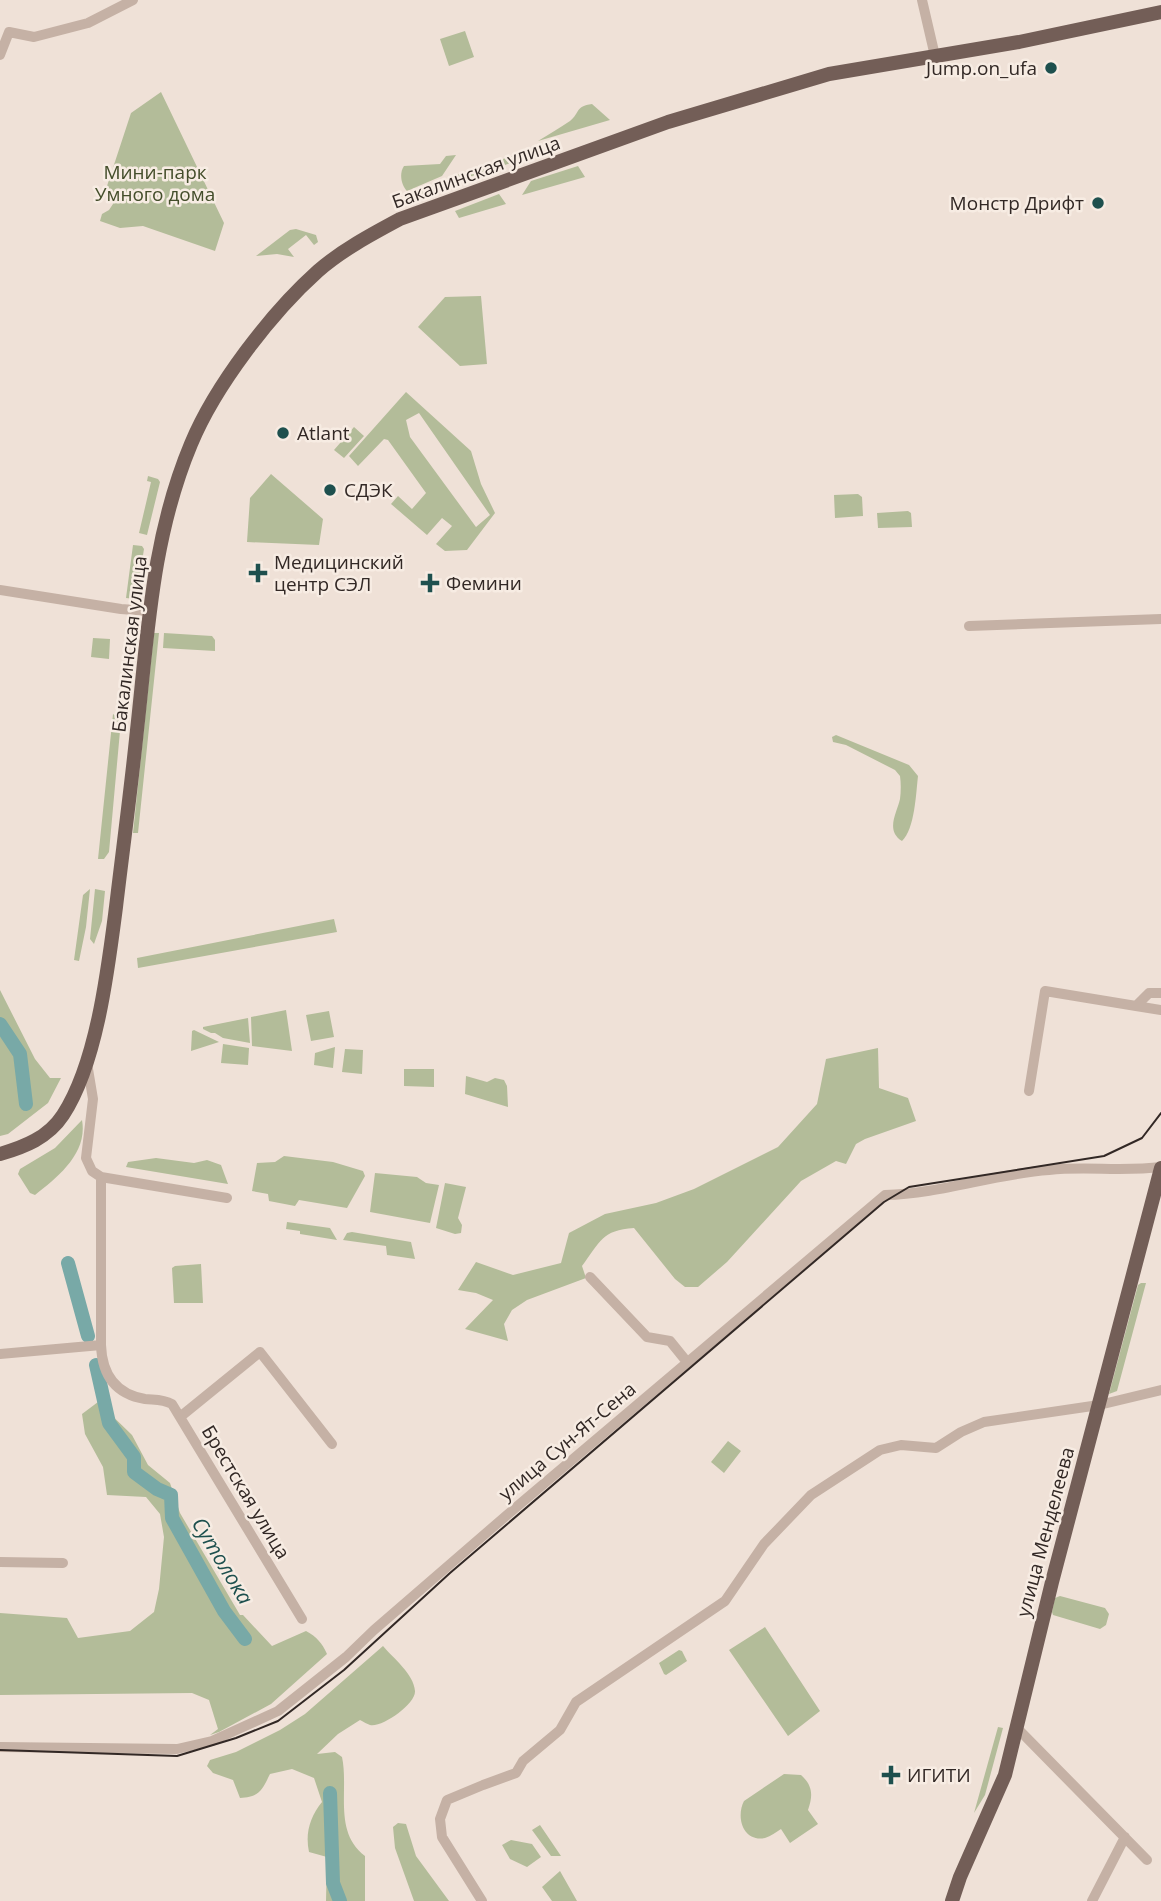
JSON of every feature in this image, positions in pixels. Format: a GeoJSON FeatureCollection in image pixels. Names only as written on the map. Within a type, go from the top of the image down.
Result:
{"type":"FeatureCollection","features":[{"type":"Feature","properties":{"kind":"main road"},"geometry":{"type":"LineString","coordinates":[[935,56],[1019,42],[1161,12]]}},
{"type":"Feature","properties":{"kind":"main road","name":"Бакалинская улица"},"geometry":{"type":"LineString","coordinates":[[0,1154],[23,1148],[45,1135],[61,1119],[71,1101],[86,1060],[102,1003],[112,941],[148,611],[169,508],[191,443],[207,410],[243,355],[287,303],[318,272],[372,234],[410,214],[668,122],[829,74],[935,56]]}},
{"type":"Feature","properties":{"kind":"main road","name":"улица Менделеева"},"geometry":{"type":"LineString","coordinates":[[952,1901],[1005,1775],[1052,1581],[1161,1168]]}},
{"type":"Feature","properties":{"kind":"street"},"geometry":{"type":"LineString","coordinates":[[0,55],[9,32],[34,37],[88,23],[133,0]]}},
{"type":"Feature","properties":{"kind":"street"},"geometry":{"type":"LineString","coordinates":[[922,0],[935,56]]}},
{"type":"Feature","properties":{"kind":"street"},"geometry":{"type":"LineString","coordinates":[[0,590],[148,611]]}},
{"type":"Feature","properties":{"kind":"street"},"geometry":{"type":"LineString","coordinates":[[969,626],[1161,619]]}},
{"type":"Feature","properties":{"kind":"street"},"geometry":{"type":"LineString","coordinates":[[1030,1091],[1045,991],[1161,1010]]}},
{"type":"Feature","properties":{"kind":"street"},"geometry":{"type":"LineString","coordinates":[[1136,1006],[1149,993],[1161,993]]}},
{"type":"Feature","properties":{"kind":"street"},"geometry":{"type":"LineString","coordinates":[[86,1060],[93,1100],[86,1158],[92,1171],[101,1177],[227,1198]]}},
{"type":"Feature","properties":{"kind":"street","name":"улица Сун-Ят-Сена"},"geometry":{"type":"LineString","coordinates":[[0,1747],[177,1749],[212,1741],[278,1711],[346,1657],[374,1630],[885,1195],[910,1195],[1049,1170],[1135,1171],[1161,1168]]}},
{"type":"Feature","properties":{"kind":"street","name":"Брестская улица"},"geometry":{"type":"LineString","coordinates":[[101,1177],[102,1364],[112,1382],[130,1395],[168,1402],[180,1417],[302,1619]]}},
{"type":"Feature","properties":{"kind":"street"},"geometry":{"type":"LineString","coordinates":[[590,1277],[647,1337],[670,1341],[687,1362]]}},
{"type":"Feature","properties":{"kind":"street"},"geometry":{"type":"LineString","coordinates":[[0,1354],[101,1345]]}},
{"type":"Feature","properties":{"kind":"street"},"geometry":{"type":"LineString","coordinates":[[180,1417],[260,1352],[332,1444]]}},
{"type":"Feature","properties":{"kind":"street"},"geometry":{"type":"LineString","coordinates":[[482,1901],[442,1838],[440,1819],[447,1800],[516,1773],[523,1760],[560,1730],[576,1702],[725,1601],[764,1544],[811,1494],[880,1450],[901,1445],[936,1448],[961,1432],[984,1422],[1099,1405],[1161,1390]]}},
{"type":"Feature","properties":{"kind":"street"},"geometry":{"type":"LineString","coordinates":[[0,1562],[63,1563]]}},
{"type":"Feature","properties":{"kind":"street"},"geometry":{"type":"LineString","coordinates":[[1017,1728],[1147,1860]]}},
{"type":"Feature","properties":{"kind":"street"},"geometry":{"type":"LineString","coordinates":[[1092,1901],[1125,1837]]}},
{"type":"Feature","properties":{"kind":"green space"},"geometry":{"type":"Polygon","coordinates":[[[465,31],[474,57],[449,66],[440,39],[465,31]]]}},
{"type":"Feature","properties":{"kind":"green space","name":"Мини-парк Умного дома"},"geometry":{"type":"Polygon","coordinates":[[[161,92],[224,223],[215,251],[143,226],[120,228],[100,221],[102,214],[113,204],[107,186],[131,113],[161,92]]]}},
{"type":"Feature","properties":{"kind":"green space"},"geometry":{"type":"Polygon","coordinates":[[[592,104],[610,120],[538,141],[570,121],[580,108],[592,104]]]}},
{"type":"Feature","properties":{"kind":"green space"},"geometry":{"type":"Polygon","coordinates":[[[537,149],[535,155],[469,177],[412,203],[411,196],[441,181],[537,149]]]}},
{"type":"Feature","properties":{"kind":"green space"},"geometry":{"type":"Polygon","coordinates":[[[456,155],[442,176],[407,191],[401,175],[404,166],[440,164],[446,156],[456,155]]]}},
{"type":"Feature","properties":{"kind":"green space"},"geometry":{"type":"Polygon","coordinates":[[[578,166],[585,177],[522,195],[531,181],[578,166]]]}},
{"type":"Feature","properties":{"kind":"green space"},"geometry":{"type":"Polygon","coordinates":[[[499,194],[506,204],[459,218],[455,211],[499,194]]]}},
{"type":"Feature","properties":{"kind":"green space"},"geometry":{"type":"Polygon","coordinates":[[[296,229],[316,235],[318,242],[314,245],[306,235],[288,249],[294,257],[277,254],[256,256],[290,230],[296,229]]]}},
{"type":"Feature","properties":{"kind":"green space"},"geometry":{"type":"Polygon","coordinates":[[[481,296],[487,364],[460,366],[418,327],[445,297],[481,296]]]}},
{"type":"Feature","properties":{"kind":"green space"},"geometry":{"type":"Polygon","coordinates":[[[406,392],[471,451],[481,484],[495,513],[467,550],[445,551],[436,544],[452,526],[442,518],[427,535],[391,504],[398,496],[412,509],[426,493],[388,440],[384,439],[358,466],[349,456],[406,392]],[[419,413],[406,420],[410,437],[476,527],[490,515],[419,413]]]}},
{"type":"Feature","properties":{"kind":"green space"},"geometry":{"type":"Polygon","coordinates":[[[354,427],[364,436],[344,458],[334,450],[354,427]]]}},
{"type":"Feature","properties":{"kind":"green space"},"geometry":{"type":"Polygon","coordinates":[[[271,474],[323,519],[319,545],[247,542],[250,498],[271,474]]]}},
{"type":"Feature","properties":{"kind":"green space"},"geometry":{"type":"Polygon","coordinates":[[[148,476],[160,482],[147,535],[139,533],[151,482],[147,481],[148,476]]]}},
{"type":"Feature","properties":{"kind":"green space"},"geometry":{"type":"Polygon","coordinates":[[[858,494],[862,497],[863,516],[835,518],[834,495],[858,494]]]}},
{"type":"Feature","properties":{"kind":"green space"},"geometry":{"type":"Polygon","coordinates":[[[877,513],[911,513],[912,527],[878,528],[877,513]]]}},
{"type":"Feature","properties":{"kind":"green space"},"geometry":{"type":"Polygon","coordinates":[[[133,545],[142,546],[144,549],[136,599],[126,598],[133,545]]]}},
{"type":"Feature","properties":{"kind":"green space"},"geometry":{"type":"Polygon","coordinates":[[[154,633],[159,633],[138,833],[133,833],[154,633]]]}},
{"type":"Feature","properties":{"kind":"green space"},"geometry":{"type":"Polygon","coordinates":[[[164,633],[212,636],[215,640],[215,651],[163,648],[164,633]]]}},
{"type":"Feature","properties":{"kind":"green space"},"geometry":{"type":"Polygon","coordinates":[[[93,638],[110,639],[109,659],[91,657],[93,638]]]}},
{"type":"Feature","properties":{"kind":"green space"},"geometry":{"type":"Polygon","coordinates":[[[113,714],[121,720],[109,852],[104,859],[98,859],[113,714]]]}},
{"type":"Feature","properties":{"kind":"green space"},"geometry":{"type":"Polygon","coordinates":[[[836,735],[909,765],[918,776],[912,820],[902,841],[893,827],[900,799],[900,776],[895,770],[846,745],[833,742],[832,737],[836,735]]]}},
{"type":"Feature","properties":{"kind":"green space"},"geometry":{"type":"Polygon","coordinates":[[[90,889],[79,961],[74,960],[83,895],[90,889]]]}},
{"type":"Feature","properties":{"kind":"green space"},"geometry":{"type":"Polygon","coordinates":[[[95,889],[105,891],[102,921],[94,944],[90,939],[95,889]]]}},
{"type":"Feature","properties":{"kind":"green space"},"geometry":{"type":"Polygon","coordinates":[[[334,919],[337,932],[138,968],[137,958],[334,919]]]}},
{"type":"Feature","properties":{"kind":"green space"},"geometry":{"type":"Polygon","coordinates":[[[0,990],[35,1059],[50,1078],[61,1078],[48,1103],[8,1134],[0,1136],[0,990]]]}},
{"type":"Feature","properties":{"kind":"green space"},"geometry":{"type":"Polygon","coordinates":[[[286,1010],[292,1051],[252,1046],[251,1017],[286,1010]]]}},
{"type":"Feature","properties":{"kind":"green space"},"geometry":{"type":"Polygon","coordinates":[[[329,1011],[334,1037],[311,1041],[306,1015],[329,1011]]]}},
{"type":"Feature","properties":{"kind":"green space"},"geometry":{"type":"Polygon","coordinates":[[[248,1018],[250,1043],[223,1038],[203,1029],[203,1027],[248,1018]]]}},
{"type":"Feature","properties":{"kind":"green space"},"geometry":{"type":"Polygon","coordinates":[[[194,1030],[219,1042],[191,1051],[194,1030]]]}},
{"type":"Feature","properties":{"kind":"green space"},"geometry":{"type":"Polygon","coordinates":[[[223,1044],[249,1048],[248,1065],[221,1063],[223,1044]]]}},
{"type":"Feature","properties":{"kind":"green space"},"geometry":{"type":"Polygon","coordinates":[[[335,1047],[333,1068],[314,1065],[315,1053],[335,1047]]]}},
{"type":"Feature","properties":{"kind":"green space"},"geometry":{"type":"Polygon","coordinates":[[[878,1048],[879,1088],[908,1098],[916,1121],[865,1139],[856,1144],[846,1164],[836,1161],[801,1181],[727,1262],[698,1287],[685,1287],[675,1279],[634,1228],[623,1229],[608,1235],[598,1244],[582,1266],[586,1278],[527,1300],[512,1310],[504,1324],[508,1341],[465,1329],[493,1300],[458,1290],[476,1262],[513,1275],[561,1263],[569,1233],[605,1214],[656,1203],[694,1189],[778,1147],[817,1104],[826,1059],[878,1048]]]}},
{"type":"Feature","properties":{"kind":"green space"},"geometry":{"type":"Polygon","coordinates":[[[345,1049],[363,1050],[362,1074],[342,1072],[345,1049]]]}},
{"type":"Feature","properties":{"kind":"green space"},"geometry":{"type":"Polygon","coordinates":[[[404,1069],[434,1069],[434,1087],[404,1086],[404,1069]]]}},
{"type":"Feature","properties":{"kind":"green space"},"geometry":{"type":"Polygon","coordinates":[[[466,1076],[487,1082],[495,1078],[504,1080],[508,1107],[465,1094],[466,1076]]]}},
{"type":"Feature","properties":{"kind":"green space"},"geometry":{"type":"Polygon","coordinates":[[[82,1120],[80,1143],[69,1163],[35,1195],[30,1193],[18,1174],[20,1169],[55,1148],[82,1120]]]}},
{"type":"Feature","properties":{"kind":"green space"},"geometry":{"type":"Polygon","coordinates":[[[284,1156],[333,1162],[363,1171],[365,1176],[347,1208],[299,1200],[295,1206],[269,1201],[268,1194],[252,1191],[257,1163],[275,1162],[284,1156]]]}},
{"type":"Feature","properties":{"kind":"green space"},"geometry":{"type":"Polygon","coordinates":[[[156,1158],[194,1163],[207,1160],[221,1165],[228,1184],[126,1167],[128,1162],[156,1158]]]}},
{"type":"Feature","properties":{"kind":"green space"},"geometry":{"type":"Polygon","coordinates":[[[375,1173],[417,1177],[426,1183],[439,1185],[430,1223],[370,1212],[375,1173]]]}},
{"type":"Feature","properties":{"kind":"green space"},"geometry":{"type":"Polygon","coordinates":[[[445,1183],[466,1187],[458,1218],[462,1225],[461,1233],[455,1234],[436,1228],[445,1183]]]}},
{"type":"Feature","properties":{"kind":"green space"},"geometry":{"type":"Polygon","coordinates":[[[287,1222],[330,1228],[337,1240],[286,1229],[287,1222]]]}},
{"type":"Feature","properties":{"kind":"green space"},"geometry":{"type":"Polygon","coordinates":[[[347,1233],[411,1242],[415,1259],[387,1255],[386,1246],[343,1240],[347,1233]]]}},
{"type":"Feature","properties":{"kind":"green space"},"geometry":{"type":"Polygon","coordinates":[[[201,1264],[203,1303],[174,1303],[172,1268],[201,1264]]]}},
{"type":"Feature","properties":{"kind":"green space"},"geometry":{"type":"Polygon","coordinates":[[[1146,1283],[1117,1391],[1109,1394],[1138,1285],[1146,1283]]]}},
{"type":"Feature","properties":{"kind":"green space"},"geometry":{"type":"Polygon","coordinates":[[[98,1402],[132,1435],[148,1465],[170,1483],[180,1513],[240,1615],[272,1646],[306,1631],[319,1641],[327,1654],[271,1704],[219,1732],[210,1735],[218,1729],[209,1700],[192,1693],[0,1695],[0,1613],[67,1618],[78,1638],[130,1631],[154,1612],[164,1537],[160,1514],[146,1497],[107,1495],[103,1467],[85,1434],[82,1414],[98,1402]]]}},
{"type":"Feature","properties":{"kind":"green space"},"geometry":{"type":"Polygon","coordinates":[[[728,1441],[741,1451],[724,1473],[711,1462],[728,1441]]]}},
{"type":"Feature","properties":{"kind":"green space"},"geometry":{"type":"Polygon","coordinates":[[[1060,1596],[1105,1608],[1109,1614],[1106,1625],[1100,1629],[1053,1615],[1055,1598],[1060,1596]]]}},
{"type":"Feature","properties":{"kind":"green space"},"geometry":{"type":"Polygon","coordinates":[[[765,1627],[820,1711],[788,1736],[729,1650],[765,1627]]]}},
{"type":"Feature","properties":{"kind":"green space"},"geometry":{"type":"Polygon","coordinates":[[[383,1646],[411,1678],[414,1696],[390,1719],[375,1725],[360,1720],[338,1734],[317,1754],[335,1752],[342,1757],[346,1823],[355,1846],[365,1856],[365,1901],[326,1901],[327,1857],[309,1852],[308,1845],[314,1813],[322,1802],[314,1778],[292,1769],[270,1774],[260,1792],[240,1798],[233,1780],[213,1773],[207,1766],[210,1760],[236,1752],[305,1714],[383,1646]]]}},
{"type":"Feature","properties":{"kind":"green space"},"geometry":{"type":"Polygon","coordinates":[[[679,1650],[687,1661],[664,1674],[659,1663],[679,1650]]]}},
{"type":"Feature","properties":{"kind":"green space"},"geometry":{"type":"Polygon","coordinates":[[[998,1727],[1003,1728],[985,1795],[974,1813],[998,1727]]]}},
{"type":"Feature","properties":{"kind":"green space"},"geometry":{"type":"Polygon","coordinates":[[[784,1774],[801,1775],[808,1783],[811,1795],[808,1810],[818,1824],[790,1843],[781,1829],[765,1838],[751,1836],[746,1832],[741,1820],[744,1801],[784,1774]]]}},
{"type":"Feature","properties":{"kind":"green space"},"geometry":{"type":"Polygon","coordinates":[[[398,1823],[406,1824],[416,1856],[449,1901],[414,1901],[395,1848],[393,1827],[398,1823]]]}},
{"type":"Feature","properties":{"kind":"green space"},"geometry":{"type":"Polygon","coordinates":[[[540,1825],[561,1856],[551,1856],[532,1830],[540,1825]]]}},
{"type":"Feature","properties":{"kind":"green space"},"geometry":{"type":"Polygon","coordinates":[[[511,1840],[532,1844],[541,1857],[527,1867],[510,1859],[502,1845],[511,1840]]]}},
{"type":"Feature","properties":{"kind":"green space"},"geometry":{"type":"Polygon","coordinates":[[[560,1871],[577,1901],[552,1901],[542,1887],[560,1871]]]}},
{"type":"Feature","properties":{"kind":"waterway","name":"Сутолока"},"geometry":{"type":"LineString","coordinates":[[0,1024],[20,1054],[26,1104]]}},
{"type":"Feature","properties":{"kind":"waterway","name":"Сутолока"},"geometry":{"type":"LineString","coordinates":[[68,1263],[88,1336]]}},
{"type":"Feature","properties":{"kind":"waterway","name":"Сутолока"},"geometry":{"type":"LineString","coordinates":[[96,1365],[109,1423],[134,1457],[134,1472],[157,1489],[171,1495],[172,1518],[224,1611],[245,1639]]}},
{"type":"Feature","properties":{"kind":"waterway","name":"Сутолока"},"geometry":{"type":"LineString","coordinates":[[330,1793],[333,1883],[340,1901]]}},
{"type":"Feature","properties":{"kind":"tram line"},"geometry":{"type":"LineString","coordinates":[[0,1750],[177,1756],[236,1738],[278,1721],[344,1670],[450,1573],[884,1202],[909,1187],[1104,1156],[1142,1138],[1161,1113]]}},
{"type":"Feature","properties":{"kind":"place","name":"Jump.on_ufa"},"geometry":{"type":"Point","coordinates":[1051,68]}},
{"type":"Feature","properties":{"kind":"place","name":"Монстр Дрифт"},"geometry":{"type":"Point","coordinates":[1098,203]}},
{"type":"Feature","properties":{"kind":"place","name":"Atlant"},"geometry":{"type":"Point","coordinates":[283,433]}},
{"type":"Feature","properties":{"kind":"place","name":"СДЭК"},"geometry":{"type":"Point","coordinates":[330,490]}},
{"type":"Feature","properties":{"kind":"place","name":"Медицинский центр СЭЛ"},"geometry":{"type":"Point","coordinates":[258,573]}},
{"type":"Feature","properties":{"kind":"place","name":"Фемини"},"geometry":{"type":"Point","coordinates":[430,583]}},
{"type":"Feature","properties":{"kind":"place","name":"ИГИТИ"},"geometry":{"type":"Point","coordinates":[891,1775]}}]}
